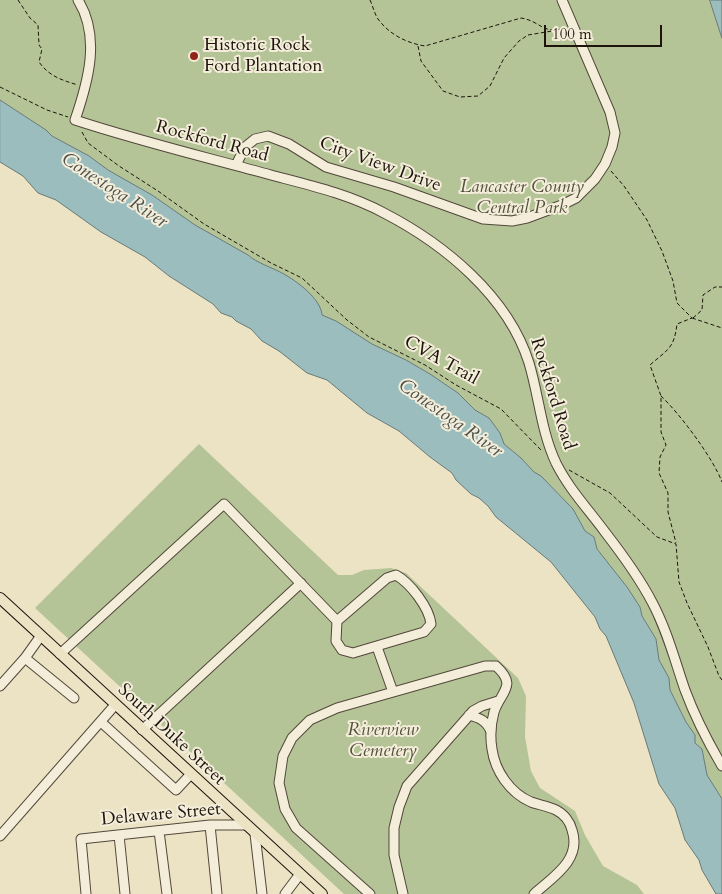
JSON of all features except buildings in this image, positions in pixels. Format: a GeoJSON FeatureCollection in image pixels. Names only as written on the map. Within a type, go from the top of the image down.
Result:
{"type":"FeatureCollection","features":[{"type":"Feature","properties":{"kind":"main road","name":"South Duke Street"},"geometry":{"type":"LineString","coordinates":[[0,598],[190,775],[322,894]]}},
{"type":"Feature","properties":{"kind":"street"},"geometry":{"type":"LineString","coordinates":[[75,120],[90,69],[91,41],[86,16],[78,0]]}},
{"type":"Feature","properties":{"kind":"street","name":"City View Drive"},"geometry":{"type":"LineString","coordinates":[[236,165],[245,147],[255,139],[272,137],[335,170],[394,186],[477,217],[506,222],[527,218],[576,198],[595,179],[605,164],[614,140],[614,123],[562,0]]}},
{"type":"Feature","properties":{"kind":"street","name":"Rockford Road"},"geometry":{"type":"LineString","coordinates":[[75,120],[339,194],[373,208],[422,235],[456,261],[492,298],[520,341],[528,361],[546,436],[556,462],[567,482],[632,569],[652,602],[663,626],[693,710],[722,766]]}},
{"type":"Feature","properties":{"kind":"street"},"geometry":{"type":"LineString","coordinates":[[60,654],[224,504],[337,621],[336,642],[342,650],[354,653],[377,647],[424,632],[431,624],[430,615],[406,580],[396,575],[387,578],[337,621]]}},
{"type":"Feature","properties":{"kind":"street"},"geometry":{"type":"LineString","coordinates":[[142,730],[301,583]]}},
{"type":"Feature","properties":{"kind":"street"},"geometry":{"type":"LineString","coordinates":[[0,686],[25,658],[40,637]]}},
{"type":"Feature","properties":{"kind":"street"},"geometry":{"type":"LineString","coordinates":[[377,647],[393,692]]}},
{"type":"Feature","properties":{"kind":"street"},"geometry":{"type":"LineString","coordinates":[[25,658],[74,698]]}},
{"type":"Feature","properties":{"kind":"street"},"geometry":{"type":"LineString","coordinates":[[370,894],[296,828],[285,809],[279,783],[283,756],[292,738],[310,720],[337,708],[485,666],[496,666],[504,673],[507,683],[506,692],[498,701],[494,713],[491,732]]}},
{"type":"Feature","properties":{"kind":"street"},"geometry":{"type":"LineString","coordinates":[[399,893],[394,855],[394,828],[407,786],[469,715],[482,706],[498,701]]}},
{"type":"Feature","properties":{"kind":"street"},"geometry":{"type":"LineString","coordinates":[[0,836],[115,705]]}},
{"type":"Feature","properties":{"kind":"street"},"geometry":{"type":"LineString","coordinates":[[469,715],[484,721],[489,726],[494,759],[506,782],[526,800],[558,811],[568,821],[573,834],[574,844],[570,859],[564,868],[534,894]]}},
{"type":"Feature","properties":{"kind":"street"},"geometry":{"type":"LineString","coordinates":[[101,722],[176,790],[190,775]]}},
{"type":"Feature","properties":{"kind":"street","name":"Delaware Street"},"geometry":{"type":"LineString","coordinates":[[86,894],[81,839],[210,826],[245,825]]}},
{"type":"Feature","properties":{"kind":"street"},"geometry":{"type":"LineString","coordinates":[[210,826],[217,894]]}},
{"type":"Feature","properties":{"kind":"street"},"geometry":{"type":"LineString","coordinates":[[159,831],[167,894]]}},
{"type":"Feature","properties":{"kind":"street"},"geometry":{"type":"LineString","coordinates":[[255,834],[262,894]]}},
{"type":"Feature","properties":{"kind":"street"},"geometry":{"type":"LineString","coordinates":[[119,835],[125,894]]}},
{"type":"Feature","properties":{"kind":"street"},"geometry":{"type":"LineString","coordinates":[[286,894],[300,874]]}},
{"type":"Feature","properties":{"kind":"path"},"geometry":{"type":"LineString","coordinates":[[18,0],[30,18],[38,25],[39,45],[42,49],[39,62],[46,72],[64,81],[85,87]]}},
{"type":"Feature","properties":{"kind":"path"},"geometry":{"type":"LineString","coordinates":[[370,0],[377,18],[391,33],[410,44],[431,45],[521,18],[532,20],[542,27],[553,31]]}},
{"type":"Feature","properties":{"kind":"path"},"geometry":{"type":"LineString","coordinates":[[418,45],[421,61],[443,91],[460,97],[478,96],[490,86],[504,58],[519,41],[528,35],[573,26]]}},
{"type":"Feature","properties":{"kind":"path"},"geometry":{"type":"LineString","coordinates":[[0,87],[47,110],[75,120]]}},
{"type":"Feature","properties":{"kind":"path","name":"CVA Trail"},"geometry":{"type":"LineString","coordinates":[[75,120],[88,143],[119,166],[204,224],[271,263],[302,278],[347,320],[369,337],[425,365],[456,385],[500,409],[541,450]]}},
{"type":"Feature","properties":{"kind":"path"},"geometry":{"type":"LineString","coordinates":[[605,164],[624,186],[647,220],[662,251],[673,281],[676,303],[692,318],[722,328]]}},
{"type":"Feature","properties":{"kind":"path"},"geometry":{"type":"LineString","coordinates":[[722,287],[715,287],[703,295],[702,310],[692,318],[678,324],[675,339],[670,349],[650,365],[661,396],[661,432],[666,445],[660,457],[659,473],[668,492],[668,512],[676,544],[679,582],[722,680]]}},
{"type":"Feature","properties":{"kind":"path"},"geometry":{"type":"LineString","coordinates":[[661,396],[673,407],[704,450],[722,482]]}},
{"type":"Feature","properties":{"kind":"path"},"geometry":{"type":"LineString","coordinates":[[556,462],[610,493],[657,537],[676,544]]}},
{"type":"Feature","properties":{"kind":"green space","name":"Lancaster County Central Park"},"geometry":{"type":"Polygon","coordinates":[[[0,0],[710,0],[722,38],[722,799],[707,775],[702,749],[695,743],[695,735],[686,722],[670,690],[669,679],[659,660],[656,639],[642,616],[640,607],[597,549],[594,537],[585,531],[573,509],[541,476],[534,472],[504,444],[500,433],[489,418],[475,410],[458,393],[406,360],[372,344],[336,321],[322,315],[322,312],[248,255],[195,225],[152,195],[108,170],[89,156],[52,136],[46,130],[0,100],[0,0]]]}},
{"type":"Feature","properties":{"kind":"green space","name":"Riverview Cemetery"},"geometry":{"type":"Polygon","coordinates":[[[199,444],[338,575],[352,575],[364,570],[391,568],[406,573],[518,678],[526,696],[525,737],[531,771],[540,788],[575,811],[585,835],[603,866],[637,885],[644,894],[344,894],[35,608],[199,444]]]}},
{"type":"Feature","properties":{"kind":"water"},"geometry":{"type":"Polygon","coordinates":[[[710,0],[722,0],[722,38],[710,0]]]}},
{"type":"Feature","properties":{"kind":"water","name":"Conestoga River"},"geometry":{"type":"Polygon","coordinates":[[[0,100],[46,130],[52,136],[89,156],[108,170],[152,195],[195,225],[294,281],[313,297],[321,309],[322,315],[336,321],[372,344],[406,360],[458,393],[475,410],[489,418],[500,433],[504,444],[534,472],[541,476],[573,509],[585,531],[594,537],[597,549],[640,607],[642,616],[656,639],[659,660],[669,678],[670,690],[686,722],[695,735],[695,743],[702,749],[707,775],[722,799],[722,894],[716,894],[702,870],[699,860],[685,840],[675,808],[659,784],[634,703],[606,636],[600,629],[595,617],[551,562],[496,517],[488,506],[456,480],[452,473],[399,431],[367,413],[327,380],[307,373],[279,351],[262,341],[251,329],[232,317],[221,313],[213,304],[169,276],[145,257],[101,232],[56,200],[38,193],[23,176],[0,162],[0,100]]]}},
{"type":"Feature","properties":{"kind":"place","name":"Historic Rock Ford Plantation"},"geometry":{"type":"Point","coordinates":[194,56]}}]}
